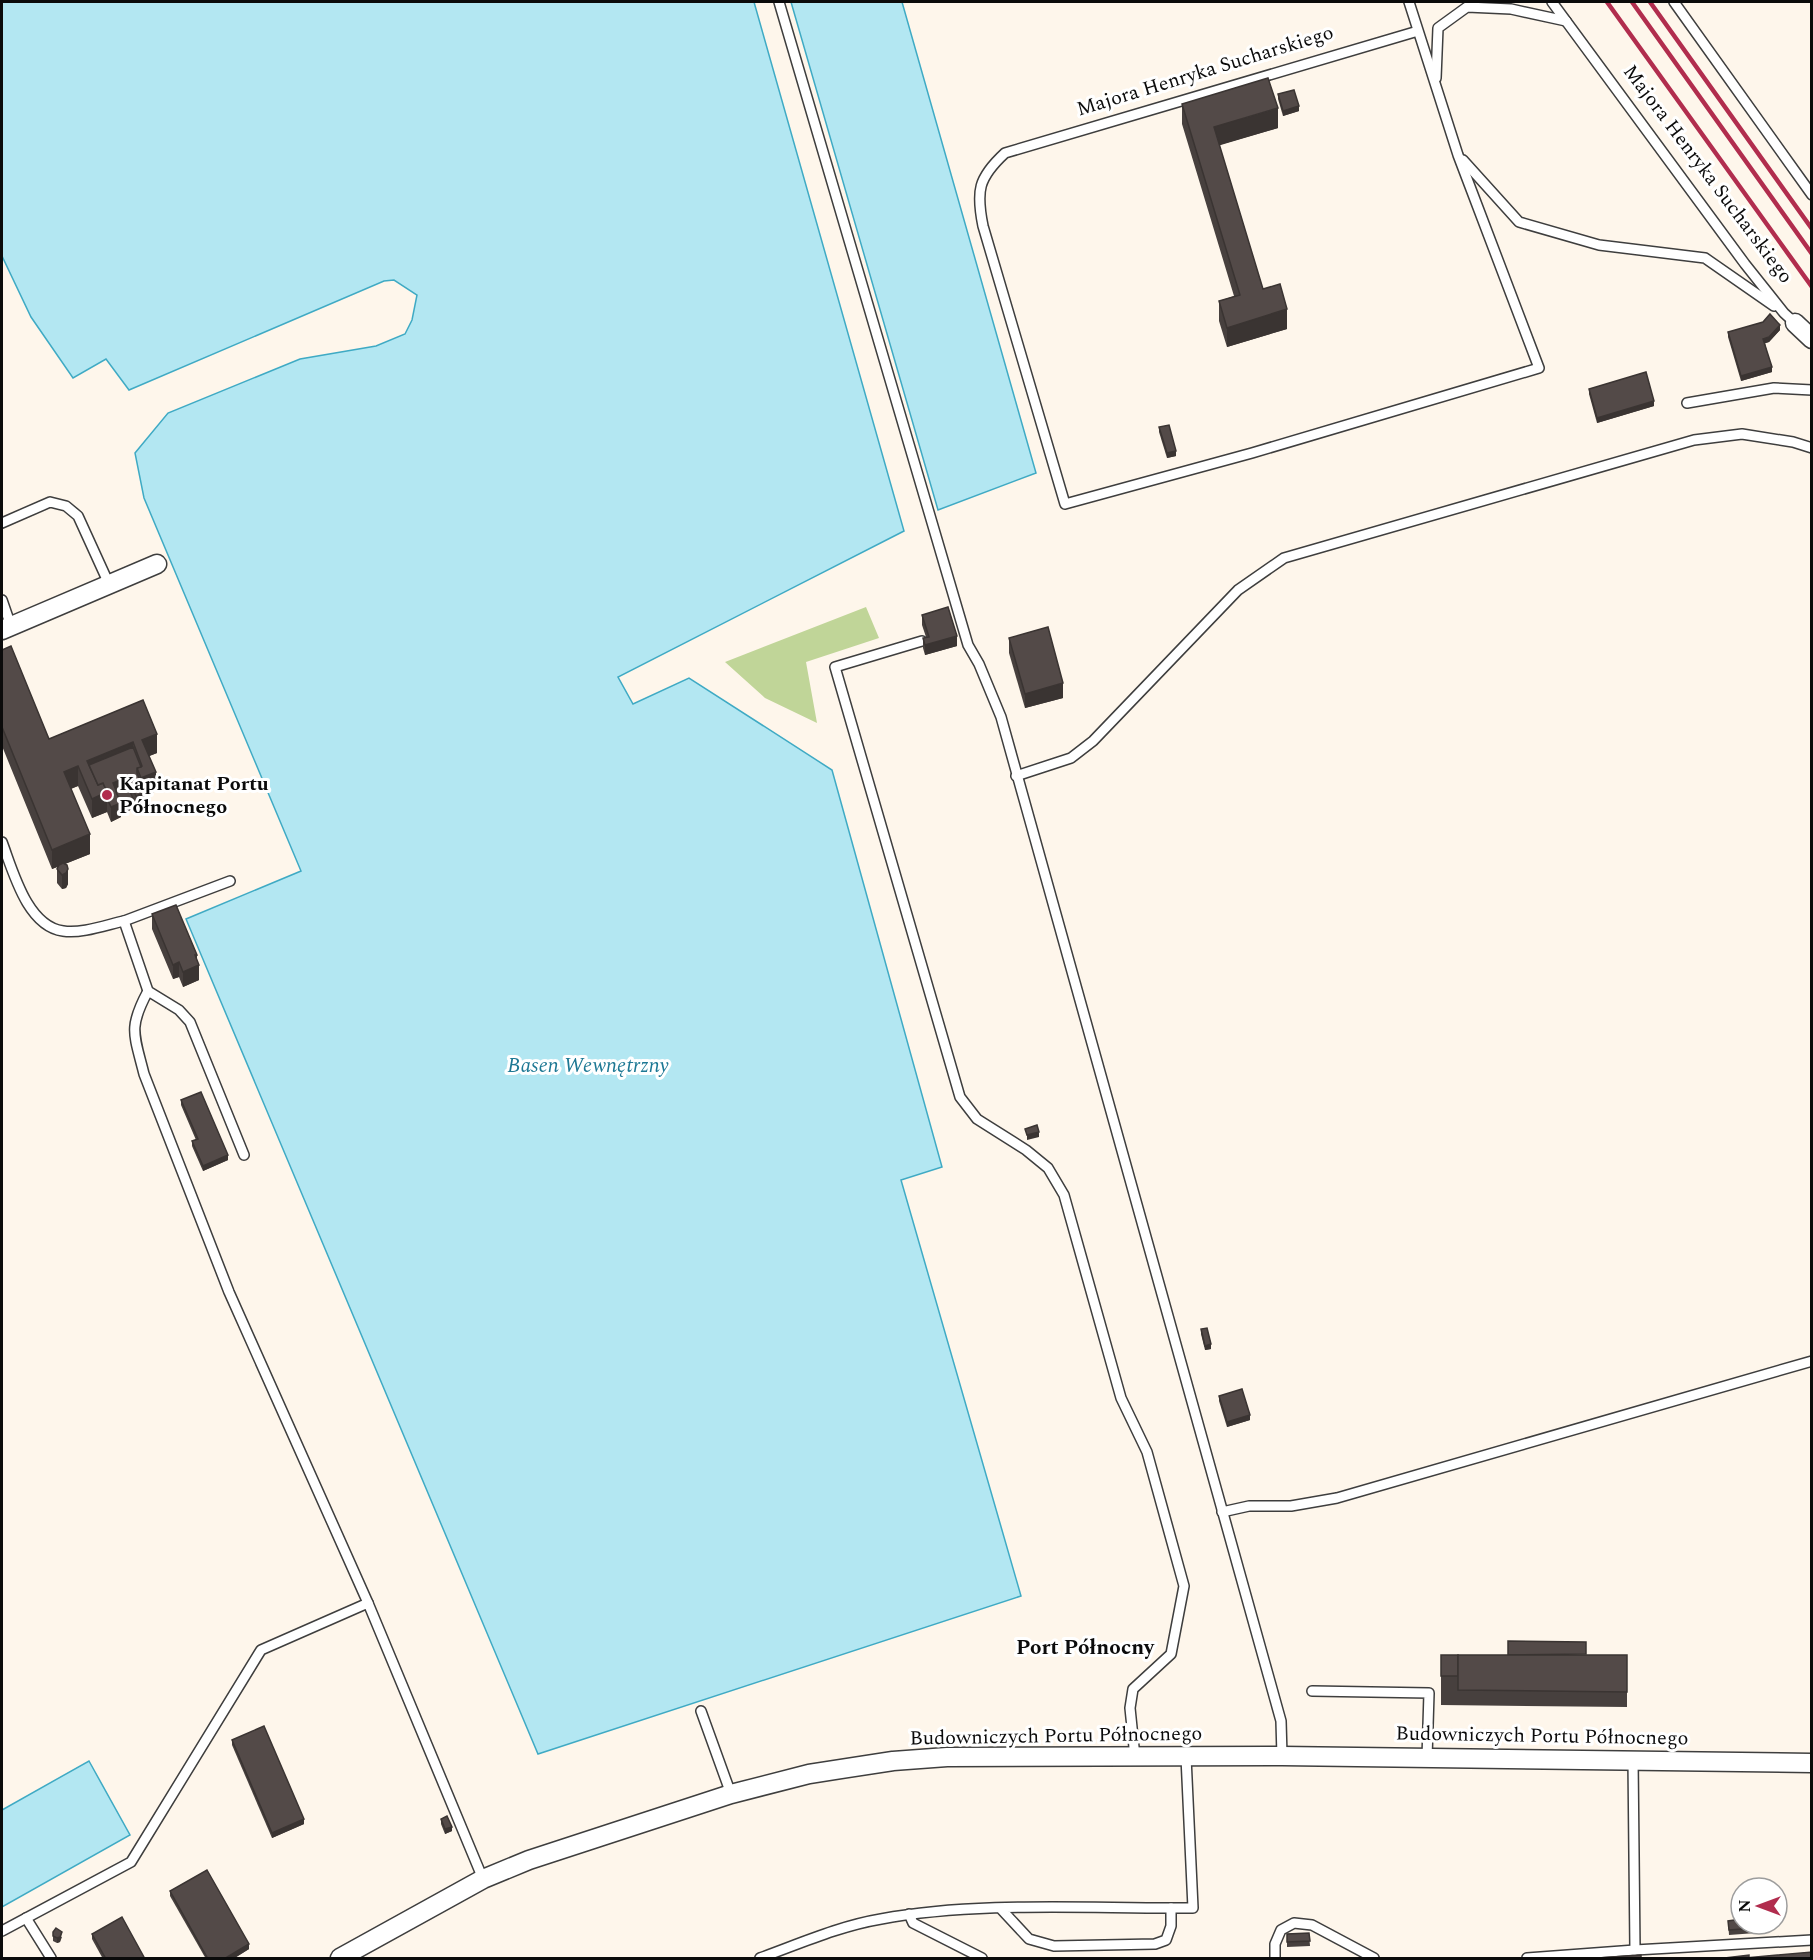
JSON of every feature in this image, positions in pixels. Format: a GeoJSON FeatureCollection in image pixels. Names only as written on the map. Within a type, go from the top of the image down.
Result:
{"type":"FeatureCollection","features":[{"type":"Feature","properties":{"kind":"street","name":"Majora Henryka Sucharskiego"},"geometry":{"type":"LineString","coordinates":[[1789,318],[1812,339]]}},
{"type":"Feature","properties":{"kind":"street"},"geometry":{"type":"LineString","coordinates":[[6,628],[157,564]]}},
{"type":"Feature","properties":{"kind":"street","name":"Budowniczych Portu Północnego"},"geometry":{"type":"LineString","coordinates":[[340,1959],[483,1879],[529,1860],[731,1794],[809,1774],[893,1761],[947,1757],[1282,1756],[1812,1762]]}},
{"type":"Feature","properties":{"kind":"lane"},"geometry":{"type":"LineString","coordinates":[[779,2],[965,633],[1001,717],[1281,1721],[1282,1756]]}},
{"type":"Feature","properties":{"kind":"lane"},"geometry":{"type":"LineString","coordinates":[[1409,2],[1458,155],[1519,222],[1599,245],[1705,258],[1789,318]]}},
{"type":"Feature","properties":{"kind":"lane","name":"Majora Henryka Sucharskiego"},"geometry":{"type":"LineString","coordinates":[[1552,2],[1789,318]]}},
{"type":"Feature","properties":{"kind":"lane"},"geometry":{"type":"LineString","coordinates":[[1674,2],[1812,195]]}},
{"type":"Feature","properties":{"kind":"lane"},"geometry":{"type":"LineString","coordinates":[[1436,84],[1438,28],[1467,7],[1511,9],[1566,21]]}},
{"type":"Feature","properties":{"kind":"lane","name":"Majora Henryka Sucharskiego"},"geometry":{"type":"LineString","coordinates":[[1418,31],[1005,153],[989,168],[981,184],[978,203],[983,226],[1065,504],[1252,453],[1539,368],[1458,155]]}},
{"type":"Feature","properties":{"kind":"lane"},"geometry":{"type":"LineString","coordinates":[[1688,402],[1774,388],[1812,390]]}},
{"type":"Feature","properties":{"kind":"lane"},"geometry":{"type":"LineString","coordinates":[[1016,776],[1071,758],[1092,741],[1238,590],[1284,558],[1694,440],[1742,434],[1793,442],[1812,448]]}},
{"type":"Feature","properties":{"kind":"lane"},"geometry":{"type":"LineString","coordinates":[[2,523],[50,502],[66,506],[78,516],[109,584]]}},
{"type":"Feature","properties":{"kind":"lane"},"geometry":{"type":"LineString","coordinates":[[2,600],[6,628]]}},
{"type":"Feature","properties":{"kind":"lane"},"geometry":{"type":"LineString","coordinates":[[922,641],[835,667],[960,1097],[977,1119],[1026,1150],[1048,1168],[1064,1195],[1121,1398],[1148,1452],[1184,1586],[1171,1654],[1133,1689],[1130,1708],[1135,1757]]}},
{"type":"Feature","properties":{"kind":"lane"},"geometry":{"type":"LineString","coordinates":[[2,842],[29,908],[45,924],[63,932],[91,929],[124,921],[230,881]]}},
{"type":"Feature","properties":{"kind":"lane"},"geometry":{"type":"LineString","coordinates":[[124,921],[148,991],[180,1011],[190,1022],[244,1155]]}},
{"type":"Feature","properties":{"kind":"lane"},"geometry":{"type":"LineString","coordinates":[[148,991],[136,1012],[134,1023],[135,1040],[144,1074],[229,1292],[368,1603],[483,1879]]}},
{"type":"Feature","properties":{"kind":"lane"},"geometry":{"type":"LineString","coordinates":[[1222,1512],[1249,1506],[1291,1506],[1337,1498],[1812,1361]]}},
{"type":"Feature","properties":{"kind":"lane"},"geometry":{"type":"LineString","coordinates":[[2,1931],[131,1862],[261,1650],[368,1603]]}},
{"type":"Feature","properties":{"kind":"lane"},"geometry":{"type":"LineString","coordinates":[[1312,1691],[1429,1693],[1427,1758]]}},
{"type":"Feature","properties":{"kind":"lane"},"geometry":{"type":"LineString","coordinates":[[701,1712],[731,1794]]}},
{"type":"Feature","properties":{"kind":"lane"},"geometry":{"type":"LineString","coordinates":[[760,1959],[826,1933],[879,1919],[909,1914],[1001,1909],[1193,1908],[1186,1757]]}},
{"type":"Feature","properties":{"kind":"lane"},"geometry":{"type":"LineString","coordinates":[[1634,1760],[1635,1950]]}},
{"type":"Feature","properties":{"kind":"lane"},"geometry":{"type":"LineString","coordinates":[[1001,1909],[1029,1939],[1054,1946],[1155,1944],[1166,1940],[1171,1926],[1171,1908]]}},
{"type":"Feature","properties":{"kind":"lane"},"geometry":{"type":"LineString","coordinates":[[909,1914],[913,1923],[982,1959]]}},
{"type":"Feature","properties":{"kind":"lane"},"geometry":{"type":"LineString","coordinates":[[26,1918],[51,1959]]}},
{"type":"Feature","properties":{"kind":"lane"},"geometry":{"type":"LineString","coordinates":[[1275,1959],[1275,1944],[1281,1930],[1294,1923],[1312,1925],[1374,1959]]}},
{"type":"Feature","properties":{"kind":"lane"},"geometry":{"type":"LineString","coordinates":[[1527,1959],[1812,1940]]}},
{"type":"Feature","properties":{"kind":"green space"},"geometry":{"type":"Polygon","coordinates":[[[866,607],[879,638],[806,662],[817,723],[765,698],[725,662],[866,607]]]}},
{"type":"Feature","properties":{"kind":"water","name":"Basen Wewnętrzny"},"geometry":{"type":"Polygon","coordinates":[[[2,2],[754,2],[904,531],[618,677],[633,704],[689,678],[832,770],[942,1167],[901,1180],[1021,1596],[538,1754],[186,919],[301,871],[144,498],[135,453],[168,413],[300,359],[376,346],[405,334],[412,320],[417,295],[394,280],[384,281],[129,390],[106,359],[73,378],[31,317],[2,256],[2,2]]]}},
{"type":"Feature","properties":{"kind":"water"},"geometry":{"type":"Polygon","coordinates":[[[791,2],[902,2],[1036,473],[938,510],[791,2]]]}},
{"type":"Feature","properties":{"kind":"water"},"geometry":{"type":"Polygon","coordinates":[[[89,1761],[130,1835],[2,1907],[2,1810],[89,1761]]]}},
{"type":"Feature","properties":{"kind":"building"},"geometry":{"type":"Polygon","coordinates":[[[1268,78],[1278,108],[1214,127],[1263,289],[1280,284],[1287,309],[1227,328],[1219,301],[1240,295],[1182,104],[1268,78]]]}},
{"type":"Feature","properties":{"kind":"building"},"geometry":{"type":"Polygon","coordinates":[[[1294,90],[1299,106],[1283,111],[1278,94],[1294,90]]]}},
{"type":"Feature","properties":{"kind":"building"},"geometry":{"type":"Polygon","coordinates":[[[1770,314],[1780,325],[1769,337],[1763,339],[1772,367],[1741,376],[1728,332],[1763,322],[1770,314]]]}},
{"type":"Feature","properties":{"kind":"building"},"geometry":{"type":"Polygon","coordinates":[[[1646,372],[1654,401],[1597,418],[1589,389],[1646,372]]]}},
{"type":"Feature","properties":{"kind":"building"},"geometry":{"type":"Polygon","coordinates":[[[1169,425],[1176,451],[1167,453],[1159,427],[1169,425]]]}},
{"type":"Feature","properties":{"kind":"building"},"geometry":{"type":"Polygon","coordinates":[[[948,607],[957,636],[925,645],[923,638],[929,637],[922,615],[948,607]]]}},
{"type":"Feature","properties":{"kind":"building"},"geometry":{"type":"Polygon","coordinates":[[[1048,627],[1063,683],[1025,694],[1009,638],[1048,627]]]}},
{"type":"Feature","properties":{"kind":"building"},"geometry":{"type":"Polygon","coordinates":[[[11,646],[49,739],[143,700],[157,734],[142,740],[156,772],[141,778],[137,768],[142,766],[133,742],[87,761],[98,785],[103,783],[107,792],[92,799],[78,766],[64,772],[90,834],[52,850],[2,727],[2,650],[11,646]]]}},
{"type":"Feature","properties":{"kind":"building"},"geometry":{"type":"Polygon","coordinates":[[[133,747],[141,767],[137,768],[137,773],[145,792],[136,796],[128,777],[113,783],[121,803],[111,807],[103,783],[98,785],[89,765],[133,747]]]}},
{"type":"Feature","properties":{"kind":"building"},"geometry":{"type":"Polygon","coordinates":[[[128,787],[135,803],[121,809],[116,792],[128,787]]]}},
{"type":"Feature","properties":{"kind":"building"},"geometry":{"type":"Polygon","coordinates":[[[63,863],[68,869],[62,875],[57,869],[63,863]]]}},
{"type":"Feature","properties":{"kind":"building"},"geometry":{"type":"Polygon","coordinates":[[[176,905],[199,965],[183,972],[179,962],[173,965],[152,914],[176,905]]]}},
{"type":"Feature","properties":{"kind":"building"},"geometry":{"type":"Polygon","coordinates":[[[201,1092],[228,1155],[203,1166],[192,1141],[198,1139],[181,1100],[201,1092]]]}},
{"type":"Feature","properties":{"kind":"building"},"geometry":{"type":"Polygon","coordinates":[[[1037,1125],[1039,1132],[1027,1135],[1025,1129],[1037,1125]]]}},
{"type":"Feature","properties":{"kind":"building"},"geometry":{"type":"Polygon","coordinates":[[[1207,1328],[1211,1344],[1205,1346],[1201,1329],[1207,1328]]]}},
{"type":"Feature","properties":{"kind":"building"},"geometry":{"type":"Polygon","coordinates":[[[1242,1389],[1250,1415],[1227,1422],[1219,1396],[1242,1389]]]}},
{"type":"Feature","properties":{"kind":"building"},"geometry":{"type":"Polygon","coordinates":[[[1508,1641],[1586,1642],[1586,1654],[1508,1655],[1508,1641]]]}},
{"type":"Feature","properties":{"kind":"building"},"geometry":{"type":"Polygon","coordinates":[[[1441,1655],[1458,1655],[1458,1676],[1441,1676],[1441,1655]]]}},
{"type":"Feature","properties":{"kind":"building"},"geometry":{"type":"Polygon","coordinates":[[[1458,1655],[1627,1655],[1627,1692],[1458,1690],[1458,1655]]]}},
{"type":"Feature","properties":{"kind":"building"},"geometry":{"type":"Polygon","coordinates":[[[264,1726],[304,1819],[272,1833],[232,1740],[264,1726]]]}},
{"type":"Feature","properties":{"kind":"building"},"geometry":{"type":"Polygon","coordinates":[[[447,1816],[452,1827],[445,1829],[441,1819],[447,1816]]]}},
{"type":"Feature","properties":{"kind":"building"},"geometry":{"type":"Polygon","coordinates":[[[207,1870],[249,1944],[224,1959],[208,1959],[170,1891],[207,1870]]]}},
{"type":"Feature","properties":{"kind":"building"},"geometry":{"type":"Polygon","coordinates":[[[122,1917],[145,1959],[106,1959],[92,1934],[122,1917]]]}},
{"type":"Feature","properties":{"kind":"building"},"geometry":{"type":"Polygon","coordinates":[[[56,1928],[62,1932],[57,1938],[53,1936],[56,1928]]]}},
{"type":"Feature","properties":{"kind":"building"},"geometry":{"type":"Polygon","coordinates":[[[1309,1933],[1310,1941],[1287,1942],[1287,1934],[1309,1933]]]}},
{"type":"Feature","properties":{"kind":"building"},"geometry":{"type":"Polygon","coordinates":[[[1812,1952],[1812,1959],[1734,1959],[1812,1952]]]}},
{"type":"Feature","properties":{"kind":"building"},"geometry":{"type":"Polygon","coordinates":[[[1641,1955],[1641,1959],[1583,1959],[1641,1955]]]}},
{"type":"Feature","properties":{"kind":"building"},"geometry":{"type":"Polygon","coordinates":[[[1749,1955],[1749,1957],[1716,1959],[1749,1955]]]}},
{"type":"Feature","properties":{"kind":"railway"},"geometry":{"type":"LineString","coordinates":[[1607,2],[1812,287]]}},
{"type":"Feature","properties":{"kind":"railway"},"geometry":{"type":"LineString","coordinates":[[1632,2],[1812,254]]}},
{"type":"Feature","properties":{"kind":"railway"},"geometry":{"type":"LineString","coordinates":[[1650,2],[1812,229]]}},
{"type":"Feature","properties":{"kind":"place","name":"Kapitanat Portu Północnego"},"geometry":{"type":"Point","coordinates":[107,795]}},
{"type":"Feature","properties":{"kind":"district","name":"Port Północny"},"geometry":{"type":"Point","coordinates":[1085,1648]}}]}
